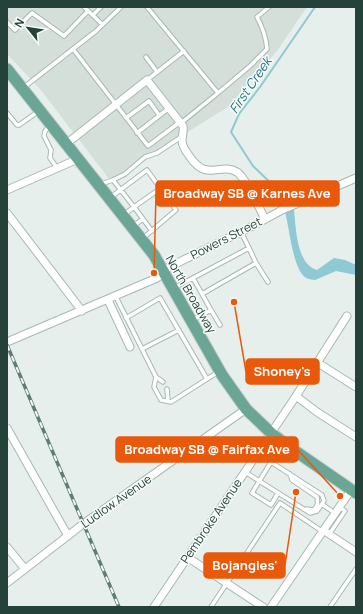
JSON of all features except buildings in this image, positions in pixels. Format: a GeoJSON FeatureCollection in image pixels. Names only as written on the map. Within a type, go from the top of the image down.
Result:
{"type":"FeatureCollection","features":[{"type":"Feature","properties":{"kind":"main road","name":"North Broadway"},"geometry":{"type":"LineString","coordinates":[[7,69],[142,240],[164,272],[220,371],[246,409],[271,432],[353,491]]}},
{"type":"Feature","properties":{"kind":"street"},"geometry":{"type":"LineString","coordinates":[[66,144],[147,80],[180,123],[184,131],[183,144],[187,153],[196,165],[205,170],[228,170],[236,172],[243,178],[265,219]]}},
{"type":"Feature","properties":{"kind":"street"},"geometry":{"type":"LineString","coordinates":[[7,190],[78,159]]}},
{"type":"Feature","properties":{"kind":"street","name":"Powers Street"},"geometry":{"type":"LineString","coordinates":[[7,342],[82,312],[157,278],[170,267],[282,210],[356,178]]}},
{"type":"Feature","properties":{"kind":"street"},"geometry":{"type":"LineString","coordinates":[[7,213],[82,312]]}},
{"type":"Feature","properties":{"kind":"street"},"geometry":{"type":"LineString","coordinates":[[108,300],[130,347]]}},
{"type":"Feature","properties":{"kind":"street","name":"Pembroke Avenue"},"geometry":{"type":"LineString","coordinates":[[154,607],[244,471],[296,396],[347,316]]}},
{"type":"Feature","properties":{"kind":"street"},"geometry":{"type":"LineString","coordinates":[[318,362],[356,387]]}},
{"type":"Feature","properties":{"kind":"street"},"geometry":{"type":"LineString","coordinates":[[296,396],[317,412],[356,437]]}},
{"type":"Feature","properties":{"kind":"street","name":"Ludlow Avenue"},"geometry":{"type":"LineString","coordinates":[[7,583],[68,536],[246,409]]}},
{"type":"Feature","properties":{"kind":"street"},"geometry":{"type":"LineString","coordinates":[[7,428],[68,536]]}},
{"type":"Feature","properties":{"kind":"street"},"geometry":{"type":"LineString","coordinates":[[272,607],[326,531],[339,507],[353,491]]}},
{"type":"Feature","properties":{"kind":"street"},"geometry":{"type":"LineString","coordinates":[[7,547],[25,569]]}},
{"type":"Feature","properties":{"kind":"street"},"geometry":{"type":"LineString","coordinates":[[187,557],[263,607]]}},
{"type":"Feature","properties":{"kind":"lane"},"geometry":{"type":"LineString","coordinates":[[84,7],[102,24]]}},
{"type":"Feature","properties":{"kind":"lane"},"geometry":{"type":"LineString","coordinates":[[93,15],[101,7]]}},
{"type":"Feature","properties":{"kind":"lane"},"geometry":{"type":"LineString","coordinates":[[23,89],[96,31],[121,7]]}},
{"type":"Feature","properties":{"kind":"lane"},"geometry":{"type":"LineString","coordinates":[[147,7],[218,92]]}},
{"type":"Feature","properties":{"kind":"lane"},"geometry":{"type":"LineString","coordinates":[[73,49],[148,146],[180,123],[250,66],[267,49],[266,37],[257,17],[269,7]]}},
{"type":"Feature","properties":{"kind":"lane"},"geometry":{"type":"LineString","coordinates":[[7,22],[15,30],[32,12],[64,36],[88,11]]}},
{"type":"Feature","properties":{"kind":"lane"},"geometry":{"type":"LineString","coordinates":[[147,80],[184,51]]}},
{"type":"Feature","properties":{"kind":"lane"},"geometry":{"type":"LineString","coordinates":[[146,58],[157,72]]}},
{"type":"Feature","properties":{"kind":"lane"},"geometry":{"type":"LineString","coordinates":[[126,118],[149,101],[160,115]]}},
{"type":"Feature","properties":{"kind":"lane"},"geometry":{"type":"LineString","coordinates":[[137,132],[169,108]]}},
{"type":"Feature","properties":{"kind":"lane"},"geometry":{"type":"LineString","coordinates":[[7,113],[17,125],[20,125],[40,110]]}},
{"type":"Feature","properties":{"kind":"lane"},"geometry":{"type":"LineString","coordinates":[[51,125],[43,133],[51,150],[50,158],[57,168]]}},
{"type":"Feature","properties":{"kind":"lane"},"geometry":{"type":"LineString","coordinates":[[98,185],[125,174],[145,157],[157,153],[183,136]]}},
{"type":"Feature","properties":{"kind":"lane"},"geometry":{"type":"LineString","coordinates":[[109,198],[147,170],[176,210],[142,240]]}},
{"type":"Feature","properties":{"kind":"lane"},"geometry":{"type":"LineString","coordinates":[[113,180],[152,231]]}},
{"type":"Feature","properties":{"kind":"lane"},"geometry":{"type":"LineString","coordinates":[[123,216],[161,188]]}},
{"type":"Feature","properties":{"kind":"lane"},"geometry":{"type":"LineString","coordinates":[[132,227],[143,219]]}},
{"type":"Feature","properties":{"kind":"lane"},"geometry":{"type":"LineString","coordinates":[[241,232],[256,263],[268,282]]}},
{"type":"Feature","properties":{"kind":"lane"},"geometry":{"type":"LineString","coordinates":[[173,289],[249,248]]}},
{"type":"Feature","properties":{"kind":"lane"},"geometry":{"type":"LineString","coordinates":[[202,294],[256,263]]}},
{"type":"Feature","properties":{"kind":"lane"},"geometry":{"type":"LineString","coordinates":[[193,278],[220,325]]}},
{"type":"Feature","properties":{"kind":"lane"},"geometry":{"type":"LineString","coordinates":[[116,297],[156,377],[163,382]]}},
{"type":"Feature","properties":{"kind":"lane"},"geometry":{"type":"LineString","coordinates":[[126,318],[160,298],[207,379]]}},
{"type":"Feature","properties":{"kind":"lane"},"geometry":{"type":"LineString","coordinates":[[192,321],[211,310]]}},
{"type":"Feature","properties":{"kind":"lane"},"geometry":{"type":"LineString","coordinates":[[142,350],[179,330]]}},
{"type":"Feature","properties":{"kind":"lane"},"geometry":{"type":"LineString","coordinates":[[156,377],[154,387],[161,400],[172,402],[220,371]]}},
{"type":"Feature","properties":{"kind":"lane"},"geometry":{"type":"LineString","coordinates":[[167,389],[168,401]]}},
{"type":"Feature","properties":{"kind":"lane"},"geometry":{"type":"LineString","coordinates":[[244,471],[259,481],[310,513],[318,511],[323,505],[324,501],[322,495],[272,462],[259,481],[252,493],[270,505],[278,493]]}},
{"type":"Feature","properties":{"kind":"lane"},"geometry":{"type":"LineString","coordinates":[[283,496],[288,496],[309,510],[316,508],[318,503],[314,494],[292,480],[290,474]]}},
{"type":"Feature","properties":{"kind":"lane"},"geometry":{"type":"LineString","coordinates":[[211,607],[280,503],[326,531],[356,552]]}},
{"type":"Feature","properties":{"kind":"lane"},"geometry":{"type":"LineString","coordinates":[[323,505],[335,513]]}},
{"type":"Feature","properties":{"kind":"lane"},"geometry":{"type":"LineString","coordinates":[[326,531],[345,511],[339,507]]}},
{"type":"Feature","properties":{"kind":"lane"},"geometry":{"type":"LineString","coordinates":[[326,531],[356,552]]}},
{"type":"Feature","properties":{"kind":"lane"},"geometry":{"type":"LineString","coordinates":[[330,607],[356,569]]}},
{"type":"Feature","properties":{"kind":"shaded area"},"geometry":{"type":"Polygon","coordinates":[[[7,7],[307,7],[277,51],[228,107],[110,180],[40,89],[7,54],[7,7]]]}},
{"type":"Feature","properties":{"kind":"water"},"geometry":{"type":"Polygon","coordinates":[[[282,184],[291,189],[294,194],[294,210],[298,244],[305,260],[310,266],[317,270],[334,258],[345,260],[356,265],[356,275],[336,271],[315,280],[306,278],[301,272],[293,253],[284,208],[281,199],[275,192],[282,184]]]}},
{"type":"Feature","properties":{"kind":"waterway","name":"First Creek"},"geometry":{"type":"LineString","coordinates":[[279,191],[253,166],[231,132],[239,114],[260,87],[315,7]]}},
{"type":"Feature","properties":{"kind":"railway"},"geometry":{"type":"LineString","coordinates":[[7,345],[119,607]]}},
{"type":"Feature","properties":{"kind":"place","name":"Broadway SB @ Karnes Ave"},"geometry":{"type":"Point","coordinates":[154,273]}},
{"type":"Feature","properties":{"kind":"place","name":"Shoney's"},"geometry":{"type":"Point","coordinates":[234,302]}},
{"type":"Feature","properties":{"kind":"place","name":"Bojangles'"},"geometry":{"type":"Point","coordinates":[296,492]}},
{"type":"Feature","properties":{"kind":"place","name":"Broadway SB @ Fairfax Ave"},"geometry":{"type":"Point","coordinates":[340,496]}}]}
